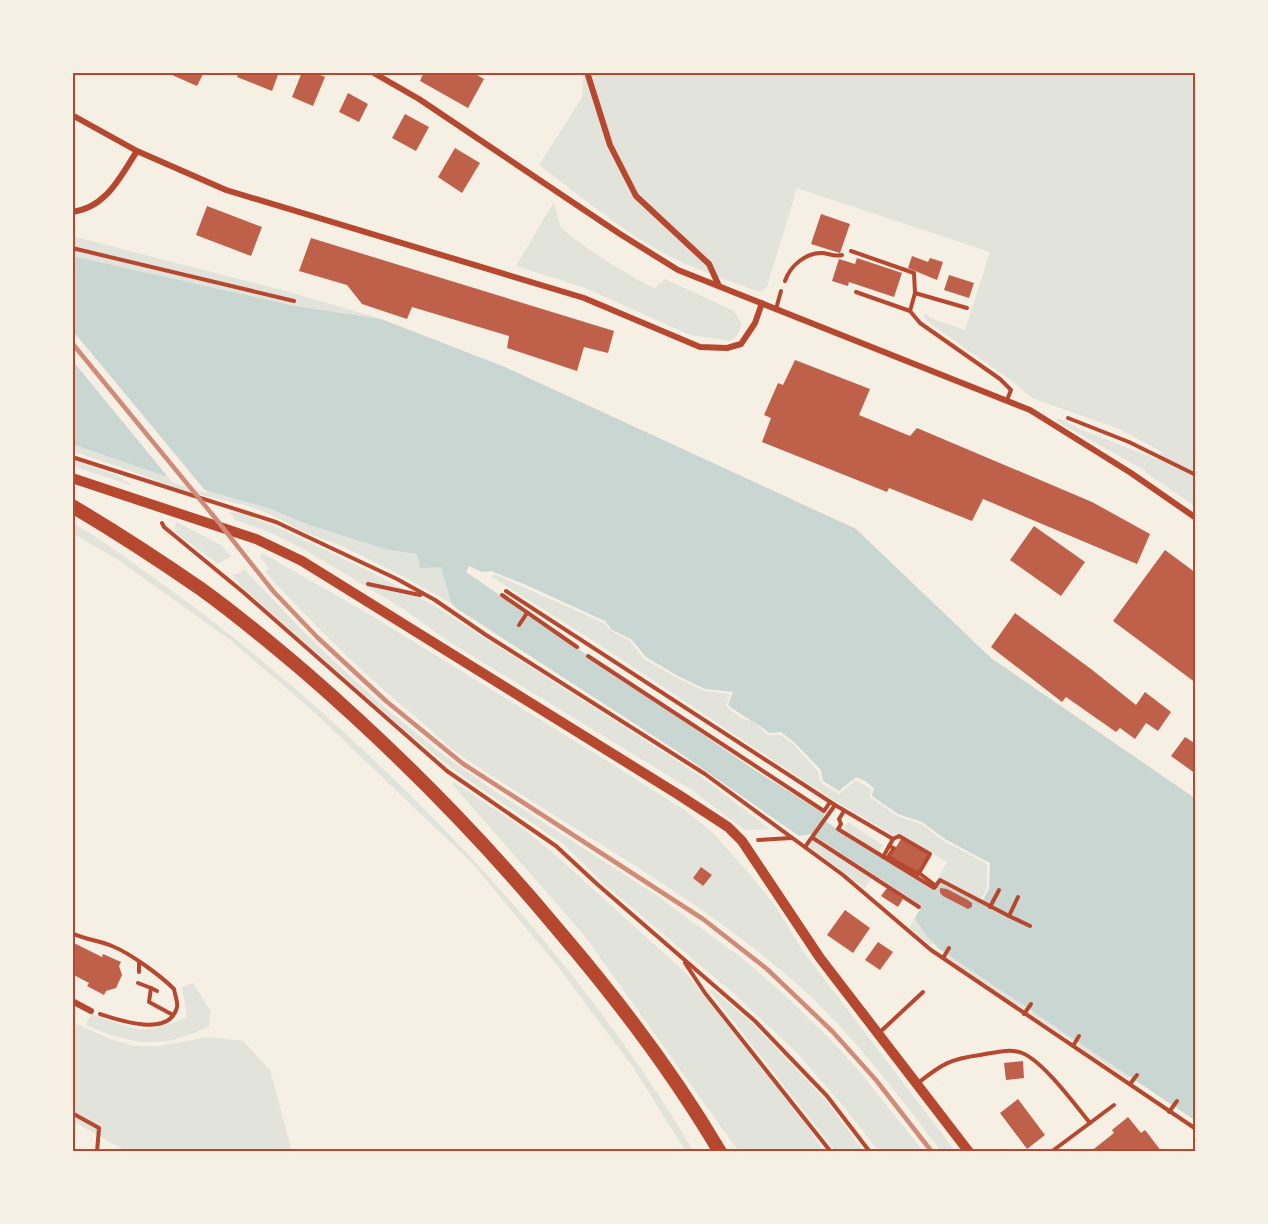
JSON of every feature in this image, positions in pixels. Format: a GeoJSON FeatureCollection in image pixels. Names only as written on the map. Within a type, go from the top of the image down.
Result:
{"type":"FeatureCollection","features":[{"type":"Feature","properties":{"kind":"main road"},"geometry":{"type":"LineString","coordinates":[[72,506],[202,590],[267,640],[342,705],[453,813],[525,890],[592,969],[654,1053],[720,1152]]}},
{"type":"Feature","properties":{"kind":"street"},"geometry":{"type":"LineString","coordinates":[[372,72],[419,99],[620,234],[678,270],[1030,410],[1131,473],[1196,518]]}},
{"type":"Feature","properties":{"kind":"street"},"geometry":{"type":"LineString","coordinates":[[587,72],[610,145],[636,196],[709,264],[720,287]]}},
{"type":"Feature","properties":{"kind":"street"},"geometry":{"type":"LineString","coordinates":[[72,115],[137,151],[226,190],[584,298],[700,347],[727,348],[741,344],[755,323],[762,303]]}},
{"type":"Feature","properties":{"kind":"street"},"geometry":{"type":"LineString","coordinates":[[72,212],[81,211],[105,198],[137,151]]}},
{"type":"Feature","properties":{"kind":"street"},"geometry":{"type":"LineString","coordinates":[[72,478],[256,539],[302,561],[728,827],[742,841],[820,958],[969,1152]]}},
{"type":"Feature","properties":{"kind":"street"},"geometry":{"type":"LineString","coordinates":[[72,1001],[91,1011]]}},
{"type":"Feature","properties":{"kind":"lane"},"geometry":{"type":"LineString","coordinates":[[851,251],[914,273],[915,293],[910,311]]}},
{"type":"Feature","properties":{"kind":"lane"},"geometry":{"type":"LineString","coordinates":[[776,309],[781,291]]}},
{"type":"Feature","properties":{"kind":"lane"},"geometry":{"type":"LineString","coordinates":[[856,292],[910,311],[920,323],[1000,379],[1011,390],[1007,400]]}},
{"type":"Feature","properties":{"kind":"lane"},"geometry":{"type":"LineString","coordinates":[[915,293],[967,308]]}},
{"type":"Feature","properties":{"kind":"lane"},"geometry":{"type":"LineString","coordinates":[[879,1034],[923,992]]}},
{"type":"Feature","properties":{"kind":"lane"},"geometry":{"type":"LineString","coordinates":[[918,1084],[940,1066],[956,1058],[1009,1050],[1022,1053],[1041,1068],[1090,1123]]}},
{"type":"Feature","properties":{"kind":"lane"},"geometry":{"type":"LineString","coordinates":[[1051,1152],[1114,1105]]}},
{"type":"Feature","properties":{"kind":"path"},"geometry":{"type":"LineString","coordinates":[[72,248],[294,301]]}},
{"type":"Feature","properties":{"kind":"path"},"geometry":{"type":"LineString","coordinates":[[781,291],[787,275],[796,263],[811,254],[821,253],[840,257],[851,251]]}},
{"type":"Feature","properties":{"kind":"path"},"geometry":{"type":"LineString","coordinates":[[1065,416],[1129,442],[1196,475]]}},
{"type":"Feature","properties":{"kind":"path"},"geometry":{"type":"LineString","coordinates":[[153,503],[164,527],[243,592],[394,726],[447,771],[556,846],[755,1021],[827,1096],[870,1152]]}},
{"type":"Feature","properties":{"kind":"path"},"geometry":{"type":"LineString","coordinates":[[357,595],[361,588],[368,584],[420,596],[422,593]]}},
{"type":"Feature","properties":{"kind":"path"},"geometry":{"type":"LineString","coordinates":[[506,591],[844,811],[894,839]]}},
{"type":"Feature","properties":{"kind":"path"},"geometry":{"type":"LineString","coordinates":[[502,595],[577,647]]}},
{"type":"Feature","properties":{"kind":"path"},"geometry":{"type":"LineString","coordinates":[[519,625],[527,613]]}},
{"type":"Feature","properties":{"kind":"path"},"geometry":{"type":"LineString","coordinates":[[546,626],[550,619]]}},
{"type":"Feature","properties":{"kind":"path"},"geometry":{"type":"LineString","coordinates":[[588,656],[824,811],[830,802]]}},
{"type":"Feature","properties":{"kind":"path"},"geometry":{"type":"LineString","coordinates":[[655,700],[661,692]]}},
{"type":"Feature","properties":{"kind":"path"},"geometry":{"type":"LineString","coordinates":[[719,743],[726,735]]}},
{"type":"Feature","properties":{"kind":"path"},"geometry":{"type":"LineString","coordinates":[[788,789],[794,779]]}},
{"type":"Feature","properties":{"kind":"path"},"geometry":{"type":"LineString","coordinates":[[805,847],[835,805]]}},
{"type":"Feature","properties":{"kind":"path"},"geometry":{"type":"LineString","coordinates":[[844,811],[839,819],[841,824],[838,829],[934,888],[936,886]]}},
{"type":"Feature","properties":{"kind":"path"},"geometry":{"type":"LineString","coordinates":[[883,857],[894,839],[899,836],[930,854],[919,873]]}},
{"type":"Feature","properties":{"kind":"path"},"geometry":{"type":"LineString","coordinates":[[742,841],[791,838]]}},
{"type":"Feature","properties":{"kind":"path"},"geometry":{"type":"LineString","coordinates":[[813,838],[919,907]]}},
{"type":"Feature","properties":{"kind":"path"},"geometry":{"type":"LineString","coordinates":[[890,846],[894,848],[888,857],[919,873],[936,886]]}},
{"type":"Feature","properties":{"kind":"path"},"geometry":{"type":"LineString","coordinates":[[936,886],[940,880],[1030,926]]}},
{"type":"Feature","properties":{"kind":"path"},"geometry":{"type":"LineString","coordinates":[[990,907],[999,890]]}},
{"type":"Feature","properties":{"kind":"path"},"geometry":{"type":"LineString","coordinates":[[1009,916],[1018,897]]}},
{"type":"Feature","properties":{"kind":"path"},"geometry":{"type":"LineString","coordinates":[[72,933],[79,937],[112,945],[139,962],[174,989],[177,1006],[173,1015],[165,1021],[145,1026],[91,1011]]}},
{"type":"Feature","properties":{"kind":"path"},"geometry":{"type":"LineString","coordinates":[[943,958],[949,948]]}},
{"type":"Feature","properties":{"kind":"path"},"geometry":{"type":"LineString","coordinates":[[682,959],[705,993],[831,1152]]}},
{"type":"Feature","properties":{"kind":"path"},"geometry":{"type":"LineString","coordinates":[[139,962],[140,972]]}},
{"type":"Feature","properties":{"kind":"path"},"geometry":{"type":"LineString","coordinates":[[138,983],[157,991]]}},
{"type":"Feature","properties":{"kind":"path"},"geometry":{"type":"LineString","coordinates":[[151,988],[149,1002],[173,1015]]}},
{"type":"Feature","properties":{"kind":"path"},"geometry":{"type":"LineString","coordinates":[[1024,1014],[1031,1004]]}},
{"type":"Feature","properties":{"kind":"path"},"geometry":{"type":"LineString","coordinates":[[1073,1046],[1079,1036]]}},
{"type":"Feature","properties":{"kind":"path"},"geometry":{"type":"LineString","coordinates":[[1130,1084],[1137,1075]]}},
{"type":"Feature","properties":{"kind":"path"},"geometry":{"type":"LineString","coordinates":[[1169,1112],[1176,1101]]}},
{"type":"Feature","properties":{"kind":"path"},"geometry":{"type":"LineString","coordinates":[[72,1113],[99,1128],[97,1152]]}},
{"type":"Feature","properties":{"kind":"shaded area"},"geometry":{"type":"Polygon","coordinates":[[[584,72],[1196,72],[1196,507],[1146,471],[1056,421],[1058,418],[1156,459],[1162,452],[1119,429],[1032,398],[923,316],[926,314],[930,318],[965,330],[990,252],[797,188],[767,287],[760,292],[706,273],[675,259],[639,239],[588,203],[539,165],[582,98],[584,72]]]}},
{"type":"Feature","properties":{"kind":"shaded area"},"geometry":{"type":"Polygon","coordinates":[[[554,202],[560,225],[565,231],[620,269],[655,288],[665,279],[734,311],[742,325],[736,337],[730,341],[690,335],[585,288],[516,266],[554,202]]]}},
{"type":"Feature","properties":{"kind":"shaded area"},"geometry":{"type":"Polygon","coordinates":[[[72,236],[293,293],[381,319],[295,306],[72,256],[72,236]]]}},
{"type":"Feature","properties":{"kind":"shaded area"},"geometry":{"type":"Polygon","coordinates":[[[72,256],[295,306],[381,319],[505,367],[856,529],[991,658],[1196,799],[1196,1121],[938,948],[915,918],[922,906],[812,834],[799,836],[680,753],[456,608],[451,603],[441,567],[420,568],[417,554],[388,550],[309,525],[271,509],[205,490],[72,444],[72,256]],[[469,566],[466,572],[756,771],[825,814],[822,819],[934,891],[940,883],[981,903],[989,889],[990,863],[945,839],[922,822],[898,814],[872,796],[874,788],[865,781],[856,777],[839,791],[823,781],[821,770],[793,741],[781,732],[769,733],[728,705],[733,692],[705,689],[646,657],[631,639],[612,630],[605,621],[524,584],[491,571],[482,572],[469,566]]]}},
{"type":"Feature","properties":{"kind":"shaded area"},"geometry":{"type":"Polygon","coordinates":[[[72,444],[205,490],[271,509],[309,525],[388,550],[417,554],[441,567],[451,603],[348,549],[300,530],[276,517],[248,506],[181,490],[72,451],[72,444]]]}},
{"type":"Feature","properties":{"kind":"shaded area"},"geometry":{"type":"Polygon","coordinates":[[[72,460],[119,476],[133,486],[72,466],[72,460]]]}},
{"type":"Feature","properties":{"kind":"shaded area"},"geometry":{"type":"Polygon","coordinates":[[[229,512],[243,514],[279,528],[433,605],[699,775],[770,829],[745,830],[690,789],[446,640],[402,608],[305,550],[269,532],[235,520],[229,512]]]}},
{"type":"Feature","properties":{"kind":"shaded area"},"geometry":{"type":"Polygon","coordinates":[[[177,522],[221,545],[231,556],[218,564],[176,533],[174,529],[177,522]]]}},
{"type":"Feature","properties":{"kind":"shaded area"},"geometry":{"type":"Polygon","coordinates":[[[72,523],[107,544],[172,591],[266,664],[327,717],[445,830],[554,952],[604,1016],[651,1083],[694,1152],[686,1152],[635,1070],[556,964],[471,862],[314,712],[229,639],[117,559],[72,533],[72,523]]]}},
{"type":"Feature","properties":{"kind":"shaded area"},"geometry":{"type":"Polygon","coordinates":[[[262,553],[369,614],[609,762],[686,811],[713,833],[778,910],[803,951],[956,1152],[942,1152],[837,1023],[797,984],[758,952],[634,865],[505,785],[446,744],[358,666],[301,611],[265,572],[269,569],[260,557],[262,553]]]}},
{"type":"Feature","properties":{"kind":"shaded area"},"geometry":{"type":"Polygon","coordinates":[[[244,569],[338,665],[437,750],[490,788],[656,895],[747,962],[829,1038],[859,1071],[924,1152],[879,1152],[796,1052],[733,993],[604,884],[563,844],[458,773],[403,729],[243,588],[232,575],[244,569]]]}},
{"type":"Feature","properties":{"kind":"shaded area"},"geometry":{"type":"Polygon","coordinates":[[[494,574],[604,623],[611,631],[630,641],[644,659],[677,678],[705,691],[730,694],[726,706],[742,719],[752,721],[768,735],[780,735],[792,743],[818,771],[821,783],[839,794],[856,780],[871,789],[870,797],[897,816],[921,824],[944,841],[987,864],[987,888],[981,899],[938,878],[947,862],[897,834],[895,836],[830,798],[598,644],[492,577],[494,574]]]}},
{"type":"Feature","properties":{"kind":"shaded area"},"geometry":{"type":"Polygon","coordinates":[[[454,782],[517,824],[551,851],[686,973],[805,1123],[824,1152],[739,1152],[584,935],[452,784],[454,782]]]}},
{"type":"Feature","properties":{"kind":"shaded area"},"geometry":{"type":"Polygon","coordinates":[[[848,822],[883,845],[879,852],[843,829],[848,822]]]}},
{"type":"Feature","properties":{"kind":"shaded area"},"geometry":{"type":"Polygon","coordinates":[[[814,841],[871,878],[865,888],[809,847],[814,841]]]}},
{"type":"Feature","properties":{"kind":"shaded area"},"geometry":{"type":"Polygon","coordinates":[[[915,918],[933,942],[931,945],[909,928],[915,918]]]}},
{"type":"Feature","properties":{"kind":"shaded area"},"geometry":{"type":"Polygon","coordinates":[[[949,955],[1026,1007],[1024,1011],[947,958],[949,955]]]}},
{"type":"Feature","properties":{"kind":"shaded area"},"geometry":{"type":"Polygon","coordinates":[[[193,983],[211,1012],[209,1026],[192,1034],[162,1042],[147,1042],[118,1037],[86,1025],[91,1014],[138,1029],[158,1027],[187,1017],[182,987],[193,983]]]}},
{"type":"Feature","properties":{"kind":"shaded area"},"geometry":{"type":"Polygon","coordinates":[[[709,990],[713,990],[753,1024],[828,1103],[864,1152],[836,1152],[709,990]]]}},
{"type":"Feature","properties":{"kind":"shaded area"},"geometry":{"type":"Polygon","coordinates":[[[1033,1011],[1074,1039],[1073,1041],[1030,1015],[1033,1011]]]}},
{"type":"Feature","properties":{"kind":"shaded area"},"geometry":{"type":"Polygon","coordinates":[[[72,1022],[110,1039],[135,1046],[159,1046],[208,1037],[243,1041],[270,1070],[292,1152],[128,1152],[72,1121],[72,1022]]]}},
{"type":"Feature","properties":{"kind":"shaded area"},"geometry":{"type":"Polygon","coordinates":[[[1080,1043],[1129,1076],[1128,1079],[1078,1046],[1080,1043]]]}},
{"type":"Feature","properties":{"kind":"pier"},"geometry":{"type":"Polygon","coordinates":[[[72,330],[208,494],[172,482],[72,360],[72,330]]]}},
{"type":"Feature","properties":{"kind":"building"},"geometry":{"type":"Polygon","coordinates":[[[174,72],[204,72],[197,86],[172,75],[174,72]]]}},
{"type":"Feature","properties":{"kind":"building"},"geometry":{"type":"Polygon","coordinates":[[[239,72],[279,72],[272,91],[237,77],[239,72]]]}},
{"type":"Feature","properties":{"kind":"building"},"geometry":{"type":"Polygon","coordinates":[[[302,72],[313,72],[325,77],[313,106],[292,97],[302,72]]]}},
{"type":"Feature","properties":{"kind":"building"},"geometry":{"type":"Polygon","coordinates":[[[424,72],[472,72],[484,79],[468,108],[420,81],[424,72]]]}},
{"type":"Feature","properties":{"kind":"building"},"geometry":{"type":"Polygon","coordinates":[[[348,93],[368,104],[359,122],[339,112],[348,93]]]}},
{"type":"Feature","properties":{"kind":"building"},"geometry":{"type":"Polygon","coordinates":[[[405,114],[429,127],[416,151],[392,138],[405,114]]]}},
{"type":"Feature","properties":{"kind":"building"},"geometry":{"type":"Polygon","coordinates":[[[455,148],[480,163],[462,193],[438,177],[455,148]]]}},
{"type":"Feature","properties":{"kind":"building"},"geometry":{"type":"Polygon","coordinates":[[[207,206],[262,227],[251,256],[196,235],[207,206]]]}},
{"type":"Feature","properties":{"kind":"building"},"geometry":{"type":"Polygon","coordinates":[[[821,214],[850,224],[840,253],[811,244],[821,214]]]}},
{"type":"Feature","properties":{"kind":"building"},"geometry":{"type":"Polygon","coordinates":[[[311,238],[614,331],[608,353],[584,347],[577,371],[507,348],[509,336],[412,307],[407,319],[362,304],[347,285],[299,271],[311,238]]]}},
{"type":"Feature","properties":{"kind":"building"},"geometry":{"type":"Polygon","coordinates":[[[912,256],[928,262],[930,258],[943,262],[937,280],[908,268],[912,256]]]}},
{"type":"Feature","properties":{"kind":"building"},"geometry":{"type":"Polygon","coordinates":[[[857,258],[902,273],[894,297],[849,282],[848,286],[832,281],[839,259],[855,264],[857,258]]]}},
{"type":"Feature","properties":{"kind":"building"},"geometry":{"type":"Polygon","coordinates":[[[949,275],[974,283],[969,298],[944,290],[949,275]]]}},
{"type":"Feature","properties":{"kind":"building"},"geometry":{"type":"Polygon","coordinates":[[[795,360],[870,389],[859,415],[910,436],[917,428],[1092,502],[1150,534],[1137,564],[983,499],[972,521],[889,488],[887,492],[762,442],[771,418],[764,415],[778,383],[783,385],[795,360]]]}},
{"type":"Feature","properties":{"kind":"building"},"geometry":{"type":"Polygon","coordinates":[[[1034,526],[1085,562],[1061,596],[1010,560],[1034,526]]]}},
{"type":"Feature","properties":{"kind":"building"},"geometry":{"type":"Polygon","coordinates":[[[1165,550],[1196,573],[1196,683],[1113,621],[1165,550]]]}},
{"type":"Feature","properties":{"kind":"building"},"geometry":{"type":"Polygon","coordinates":[[[1015,613],[1136,705],[1145,692],[1171,712],[1158,731],[1146,723],[1135,739],[1120,728],[1116,732],[1066,697],[1062,702],[991,647],[1015,613]]]}},
{"type":"Feature","properties":{"kind":"building"},"geometry":{"type":"Polygon","coordinates":[[[1185,737],[1196,744],[1196,774],[1171,756],[1185,737]]]}},
{"type":"Feature","properties":{"kind":"building"},"geometry":{"type":"Polygon","coordinates":[[[901,839],[928,855],[917,873],[890,857],[901,839]]]}},
{"type":"Feature","properties":{"kind":"building"},"geometry":{"type":"Polygon","coordinates":[[[701,867],[712,875],[703,886],[693,878],[701,867]]]}},
{"type":"Feature","properties":{"kind":"building"},"geometry":{"type":"Polygon","coordinates":[[[887,888],[903,899],[898,907],[881,896],[887,888]]]}},
{"type":"Feature","properties":{"kind":"building"},"geometry":{"type":"Polygon","coordinates":[[[940,888],[947,889],[968,900],[972,903],[972,907],[968,909],[943,896],[940,888]]]}},
{"type":"Feature","properties":{"kind":"building"},"geometry":{"type":"Polygon","coordinates":[[[845,910],[870,928],[853,953],[827,935],[845,910]]]}},
{"type":"Feature","properties":{"kind":"building"},"geometry":{"type":"Polygon","coordinates":[[[72,942],[102,957],[103,954],[121,962],[119,966],[122,975],[116,988],[106,991],[104,995],[87,986],[89,983],[72,974],[72,942]]]}},
{"type":"Feature","properties":{"kind":"building"},"geometry":{"type":"Polygon","coordinates":[[[878,942],[893,952],[880,970],[865,960],[878,942]]]}},
{"type":"Feature","properties":{"kind":"building"},"geometry":{"type":"Polygon","coordinates":[[[1023,1061],[1024,1078],[1006,1080],[1004,1063],[1023,1061]]]}},
{"type":"Feature","properties":{"kind":"building"},"geometry":{"type":"Polygon","coordinates":[[[1018,1099],[1045,1135],[1027,1149],[1000,1113],[1018,1099]]]}},
{"type":"Feature","properties":{"kind":"building"},"geometry":{"type":"Polygon","coordinates":[[[1128,1117],[1141,1133],[1145,1130],[1162,1152],[1090,1152],[1114,1133],[1112,1130],[1128,1117]]]}},
{"type":"Feature","properties":{"kind":"railway"},"geometry":{"type":"LineString","coordinates":[[72,343],[273,591],[317,637],[386,701],[462,763],[703,919],[767,969],[832,1031],[876,1080],[932,1152]]}}]}
